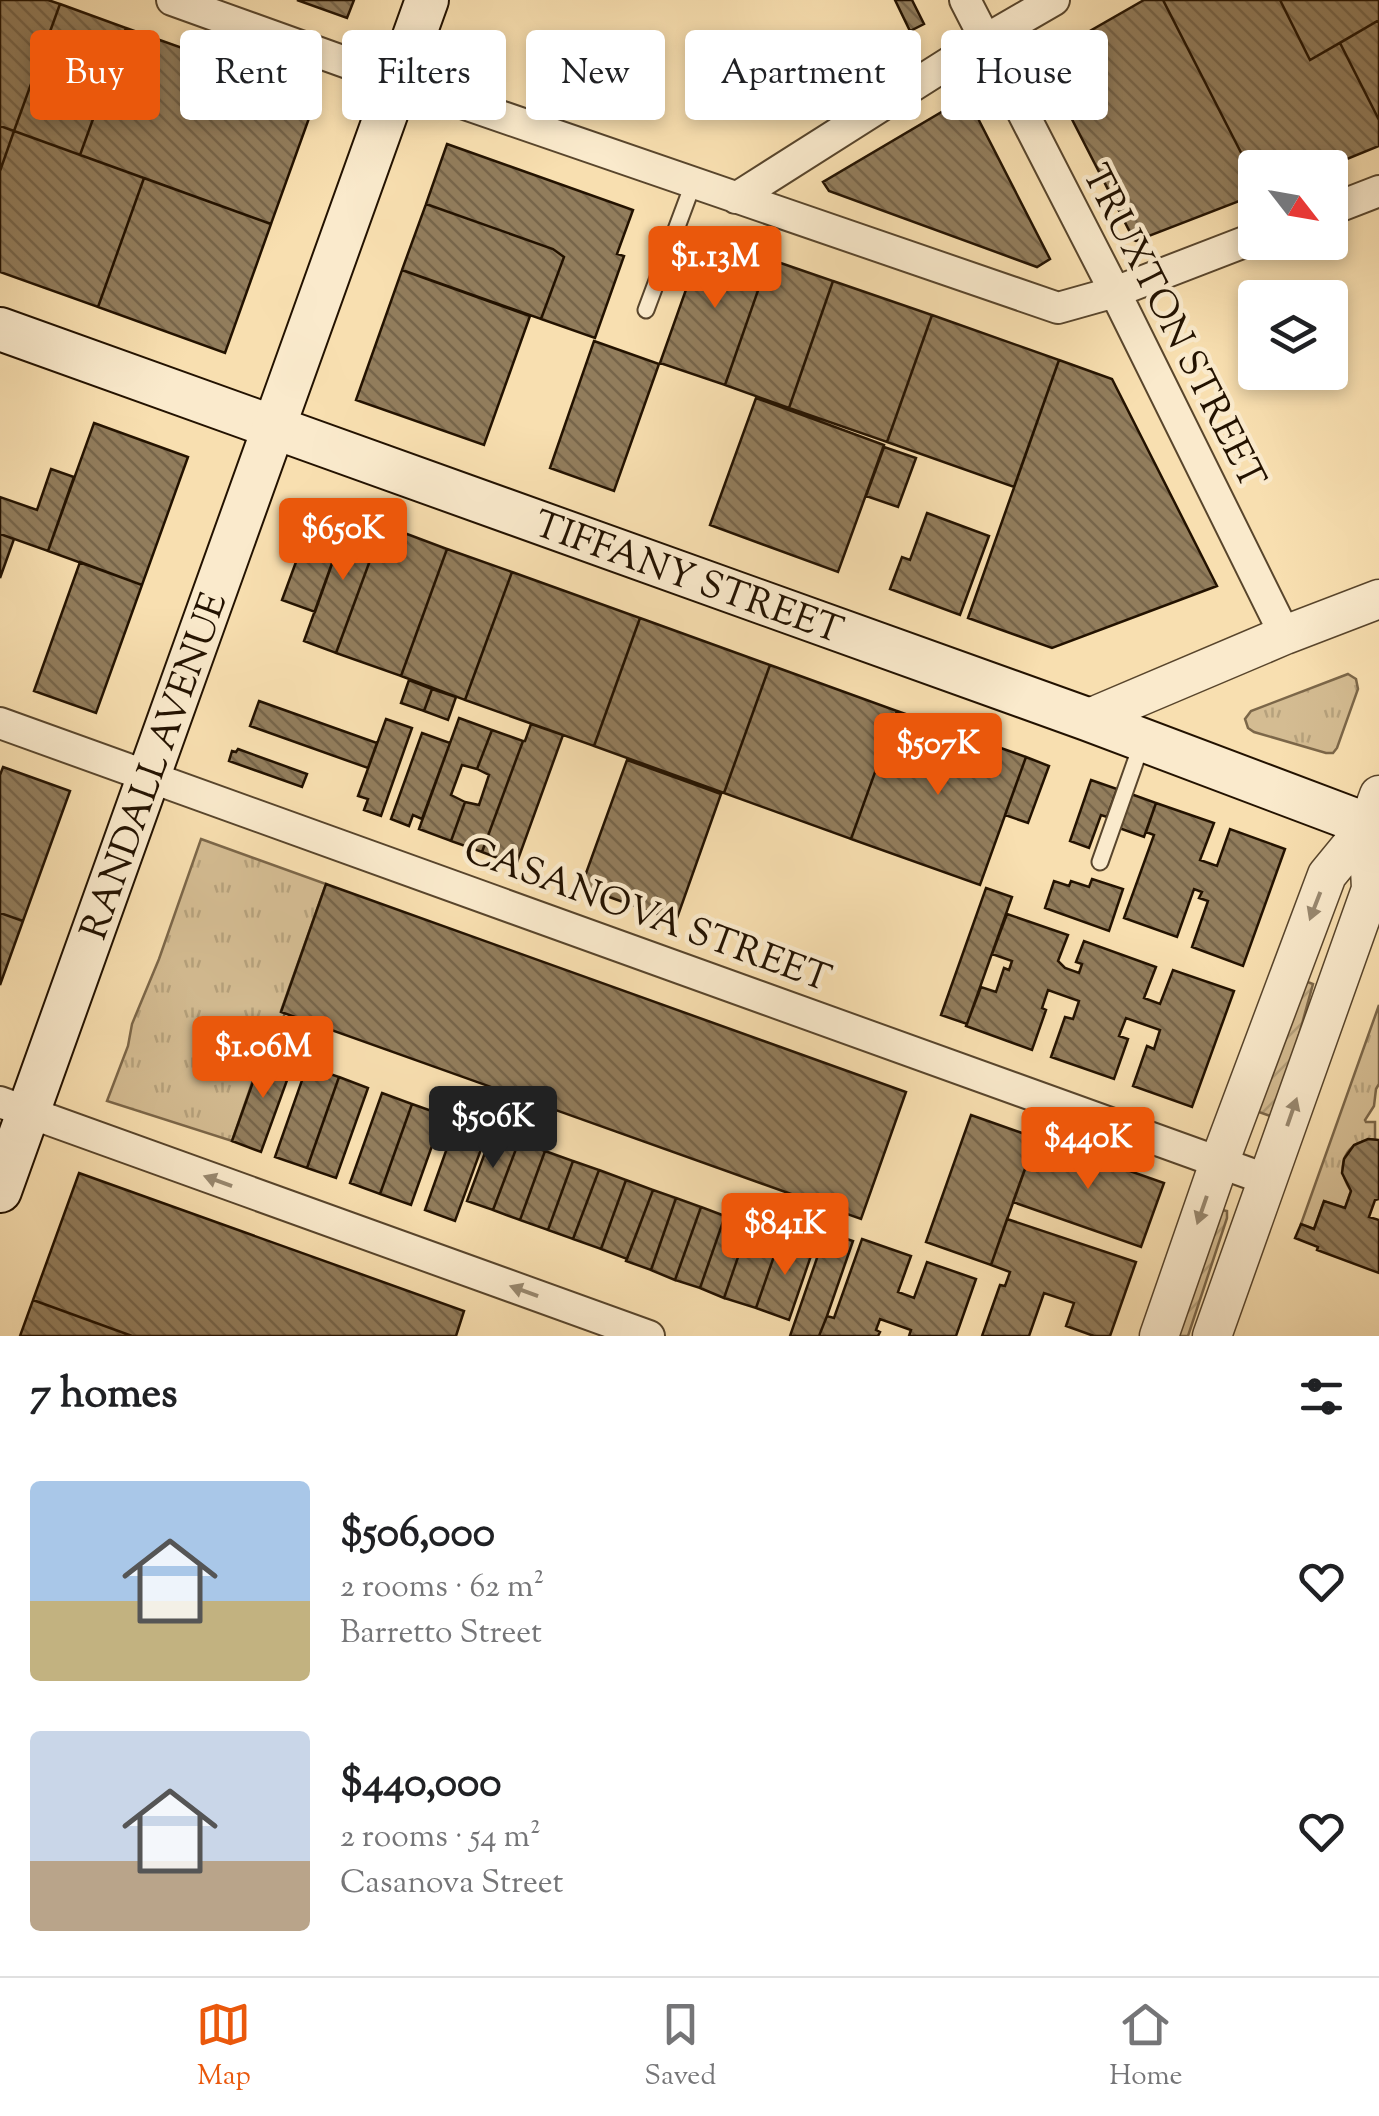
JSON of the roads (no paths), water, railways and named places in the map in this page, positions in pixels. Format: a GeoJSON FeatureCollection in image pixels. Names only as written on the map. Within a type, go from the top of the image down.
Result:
{"type":"FeatureCollection","features":[{"type":"Feature","properties":{"kind":"main road","name":"RANDALL AVENUE"},"geometry":{"type":"LineString","coordinates":[[416,30],[427,0]]}},
{"type":"Feature","properties":{"kind":"main road","name":"RANDALL AVENUE"},"geometry":{"type":"LineString","coordinates":[[0,1191],[14,1107],[148,776],[384,120]]}},
{"type":"Feature","properties":{"kind":"main road","name":"TIFFANY STREET"},"geometry":{"type":"LineString","coordinates":[[0,329],[1143,740],[1375,816]]}},
{"type":"Feature","properties":{"kind":"street"},"geometry":{"type":"LineString","coordinates":[[172,0],[342,61]]}},
{"type":"Feature","properties":{"kind":"street","name":"TRUXTON STREET"},"geometry":{"type":"LineString","coordinates":[[965,0],[980,30]]}},
{"type":"Feature","properties":{"kind":"street"},"geometry":{"type":"LineString","coordinates":[[1002,30],[1054,0]]}},
{"type":"Feature","properties":{"kind":"street"},"geometry":{"type":"LineString","coordinates":[[736,198],[941,68]]}},
{"type":"Feature","properties":{"kind":"street"},"geometry":{"type":"LineString","coordinates":[[506,119],[1058,308],[1114,292],[1238,245]]}},
{"type":"Feature","properties":{"kind":"street","name":"TRUXTON STREET"},"geometry":{"type":"LineString","coordinates":[[1026,120],[1285,635]]}},
{"type":"Feature","properties":{"kind":"street"},"geometry":{"type":"LineString","coordinates":[[1348,203],[1379,191]]}},
{"type":"Feature","properties":{"kind":"street"},"geometry":{"type":"LineString","coordinates":[[1088,719],[1379,599]]}},
{"type":"Feature","properties":{"kind":"street","name":"CASANOVA STREET"},"geometry":{"type":"LineString","coordinates":[[0,722],[1268,1180]]}},
{"type":"Feature","properties":{"kind":"street"},"geometry":{"type":"LineString","coordinates":[[1158,1336],[1218,1163],[1327,875],[1375,816]]}},
{"type":"Feature","properties":{"kind":"street"},"geometry":{"type":"LineString","coordinates":[[1212,1336],[1370,889],[1375,816]]}},
{"type":"Feature","properties":{"kind":"street"},"geometry":{"type":"LineString","coordinates":[[14,1107],[649,1336]]}},
{"type":"Feature","properties":{"kind":"lane"},"geometry":{"type":"LineString","coordinates":[[646,310],[694,184]]}},
{"type":"Feature","properties":{"kind":"lane"},"geometry":{"type":"LineString","coordinates":[[1100,862],[1143,740]]}}]}
